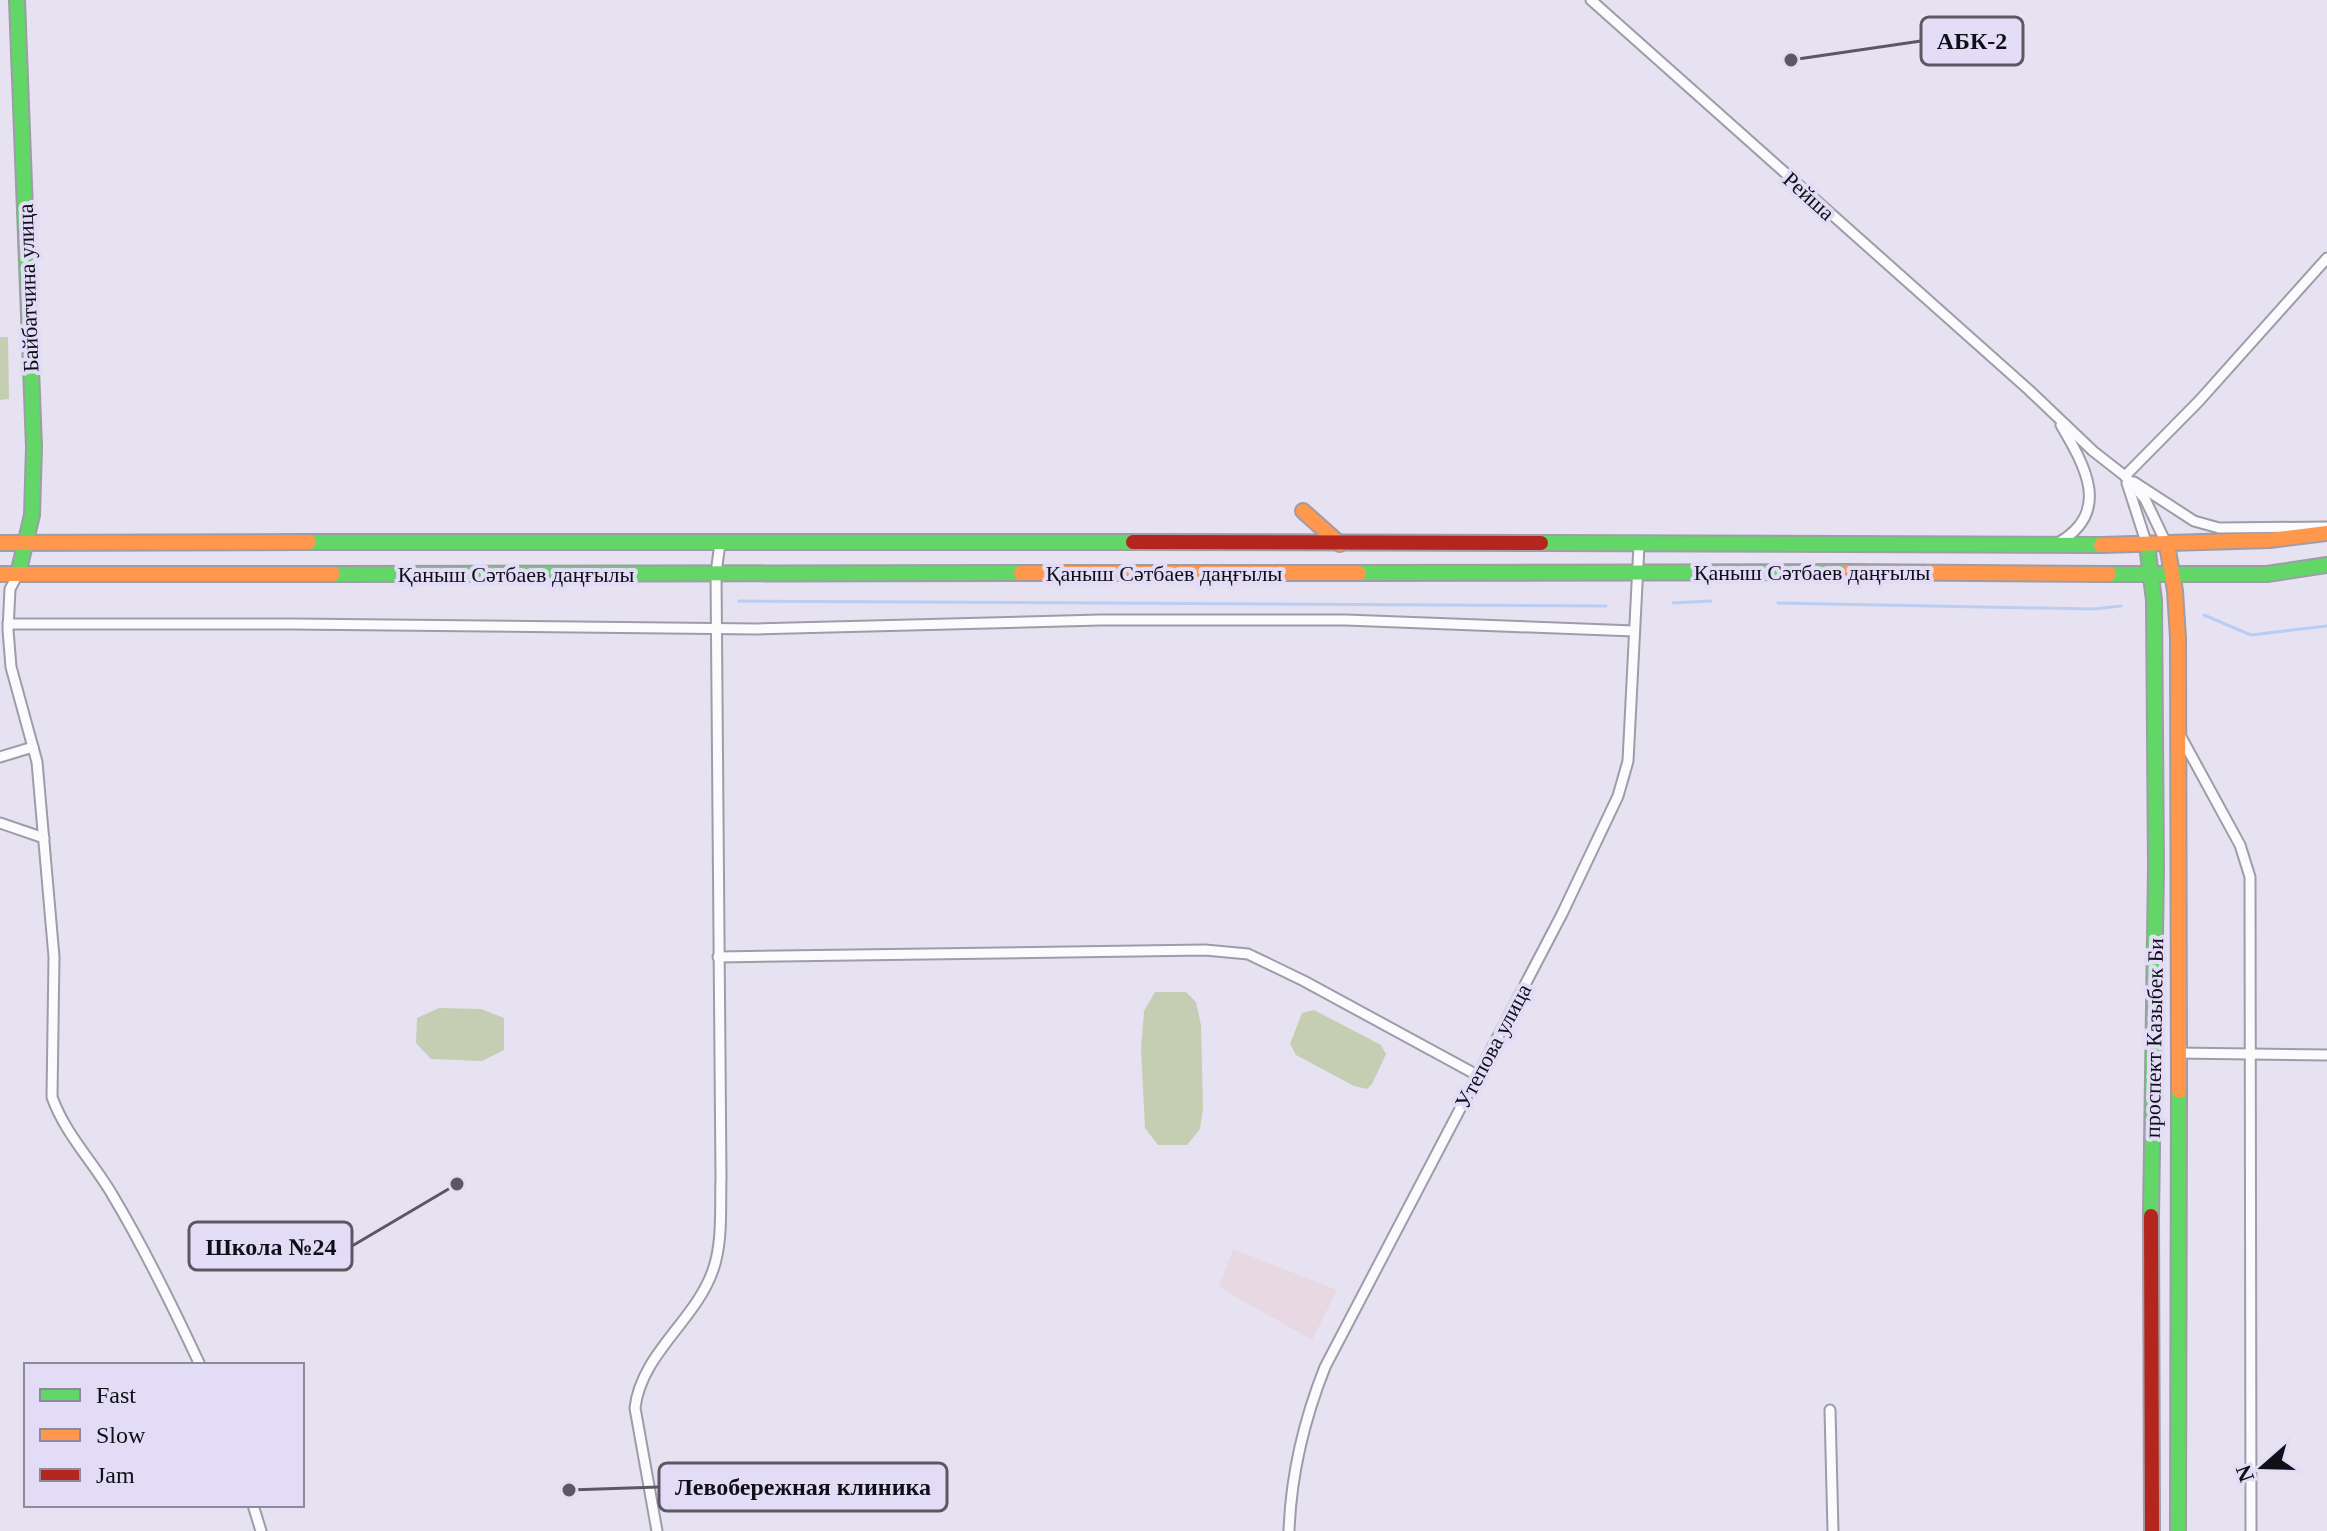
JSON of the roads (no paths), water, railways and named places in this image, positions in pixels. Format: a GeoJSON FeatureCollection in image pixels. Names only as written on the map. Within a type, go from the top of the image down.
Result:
{"type":"FeatureCollection","features":[{"type":"Feature","properties":{"kind":"main road","name":"Байбатчина улица"},"geometry":{"type":"LineString","coordinates":[[17,0],[34,447],[32,515],[18,574]]}},
{"type":"Feature","properties":{"kind":"main road"},"geometry":{"type":"LineString","coordinates":[[1303,511],[1340,544]]}},
{"type":"Feature","properties":{"kind":"main road","name":"Қаныш Сәтбаев даңғылы"},"geometry":{"type":"LineString","coordinates":[[0,543],[2167,545],[2270,540],[2327,530]]}},
{"type":"Feature","properties":{"kind":"main road","name":"проспект Казыбек Би"},"geometry":{"type":"LineString","coordinates":[[2147,545],[2152,575],[2156,853],[2151,1236],[2152,1531]]}},
{"type":"Feature","properties":{"kind":"main road","name":"проспект Казыбек Би"},"geometry":{"type":"LineString","coordinates":[[2167,545],[2175,574],[2179,733],[2178,1531]]}},
{"type":"Feature","properties":{"kind":"main road","name":"Қаныш Сәтбаев даңғылы"},"geometry":{"type":"LineString","coordinates":[[0,574],[2063,572],[2152,575],[2267,574],[2327,565]]}},
{"type":"Feature","properties":{"kind":"street","name":"Рейша"},"geometry":{"type":"LineString","coordinates":[[1591,0],[2029,390],[2093,451],[2125,476]]}},
{"type":"Feature","properties":{"kind":"street"},"geometry":{"type":"LineString","coordinates":[[2125,476],[2199,401],[2327,258]]}},
{"type":"Feature","properties":{"kind":"street"},"geometry":{"type":"LineString","coordinates":[[2054,545],[2072,535],[2081,525],[2088,506],[2090,487],[2085,467],[2056,416]]}},
{"type":"Feature","properties":{"kind":"street"},"geometry":{"type":"LineString","coordinates":[[2125,476],[2194,521],[2219,528],[2327,530]]}},
{"type":"Feature","properties":{"kind":"street"},"geometry":{"type":"LineString","coordinates":[[2125,476],[2145,499],[2167,545]]}},
{"type":"Feature","properties":{"kind":"street"},"geometry":{"type":"LineString","coordinates":[[2125,476],[2147,545]]}},
{"type":"Feature","properties":{"kind":"street"},"geometry":{"type":"LineString","coordinates":[[657,1531],[635,1408],[637,1388],[704,1289],[718,1246],[721,1178],[716,573],[720,543]]}},
{"type":"Feature","properties":{"kind":"street","name":"Утепова улица"},"geometry":{"type":"LineString","coordinates":[[1289,1531],[1291,1490],[1300,1439],[1325,1367],[1562,914],[1618,796],[1628,761],[1639,545]]}},
{"type":"Feature","properties":{"kind":"street"},"geometry":{"type":"LineString","coordinates":[[18,574],[10,589],[8,624],[11,667],[37,762],[54,957],[52,1097],[58,1115],[111,1192],[154,1267],[199,1363]]}},
{"type":"Feature","properties":{"kind":"street"},"geometry":{"type":"LineString","coordinates":[[8,624],[717,629],[1100,620],[1346,620],[1634,631]]}},
{"type":"Feature","properties":{"kind":"street"},"geometry":{"type":"LineString","coordinates":[[2179,733],[2240,845],[2250,877],[2251,1531]]}},
{"type":"Feature","properties":{"kind":"street"},"geometry":{"type":"LineString","coordinates":[[0,757],[33,747]]}},
{"type":"Feature","properties":{"kind":"street"},"geometry":{"type":"LineString","coordinates":[[0,823],[44,838]]}},
{"type":"Feature","properties":{"kind":"street"},"geometry":{"type":"LineString","coordinates":[[718,957],[1162,950],[1248,954],[1477,1075]]}},
{"type":"Feature","properties":{"kind":"street"},"geometry":{"type":"LineString","coordinates":[[2177,1053],[2327,1055]]}},
{"type":"Feature","properties":{"kind":"street"},"geometry":{"type":"LineString","coordinates":[[1830,1410],[1833,1531]]}},
{"type":"Feature","properties":{"kind":"street"},"geometry":{"type":"LineString","coordinates":[[254,1507],[261,1531]]}},
{"type":"Feature","properties":{"kind":"waterway"},"geometry":{"type":"LineString","coordinates":[[739,601],[1606,606]]}},
{"type":"Feature","properties":{"kind":"waterway"},"geometry":{"type":"LineString","coordinates":[[1673,603],[1711,601]]}},
{"type":"Feature","properties":{"kind":"waterway"},"geometry":{"type":"LineString","coordinates":[[1778,603],[2093,609],[2121,606]]}},
{"type":"Feature","properties":{"kind":"waterway"},"geometry":{"type":"LineString","coordinates":[[2204,615],[2251,635],[2327,626]]}},
{"type":"Feature","properties":{"kind":"place","name":"АБК-2"},"geometry":{"type":"Point","coordinates":[1791,60]}},
{"type":"Feature","properties":{"kind":"place","name":"Школа №24"},"geometry":{"type":"Point","coordinates":[457,1184]}},
{"type":"Feature","properties":{"kind":"place","name":"Левобережная клиника"},"geometry":{"type":"Point","coordinates":[569,1490]}}]}
